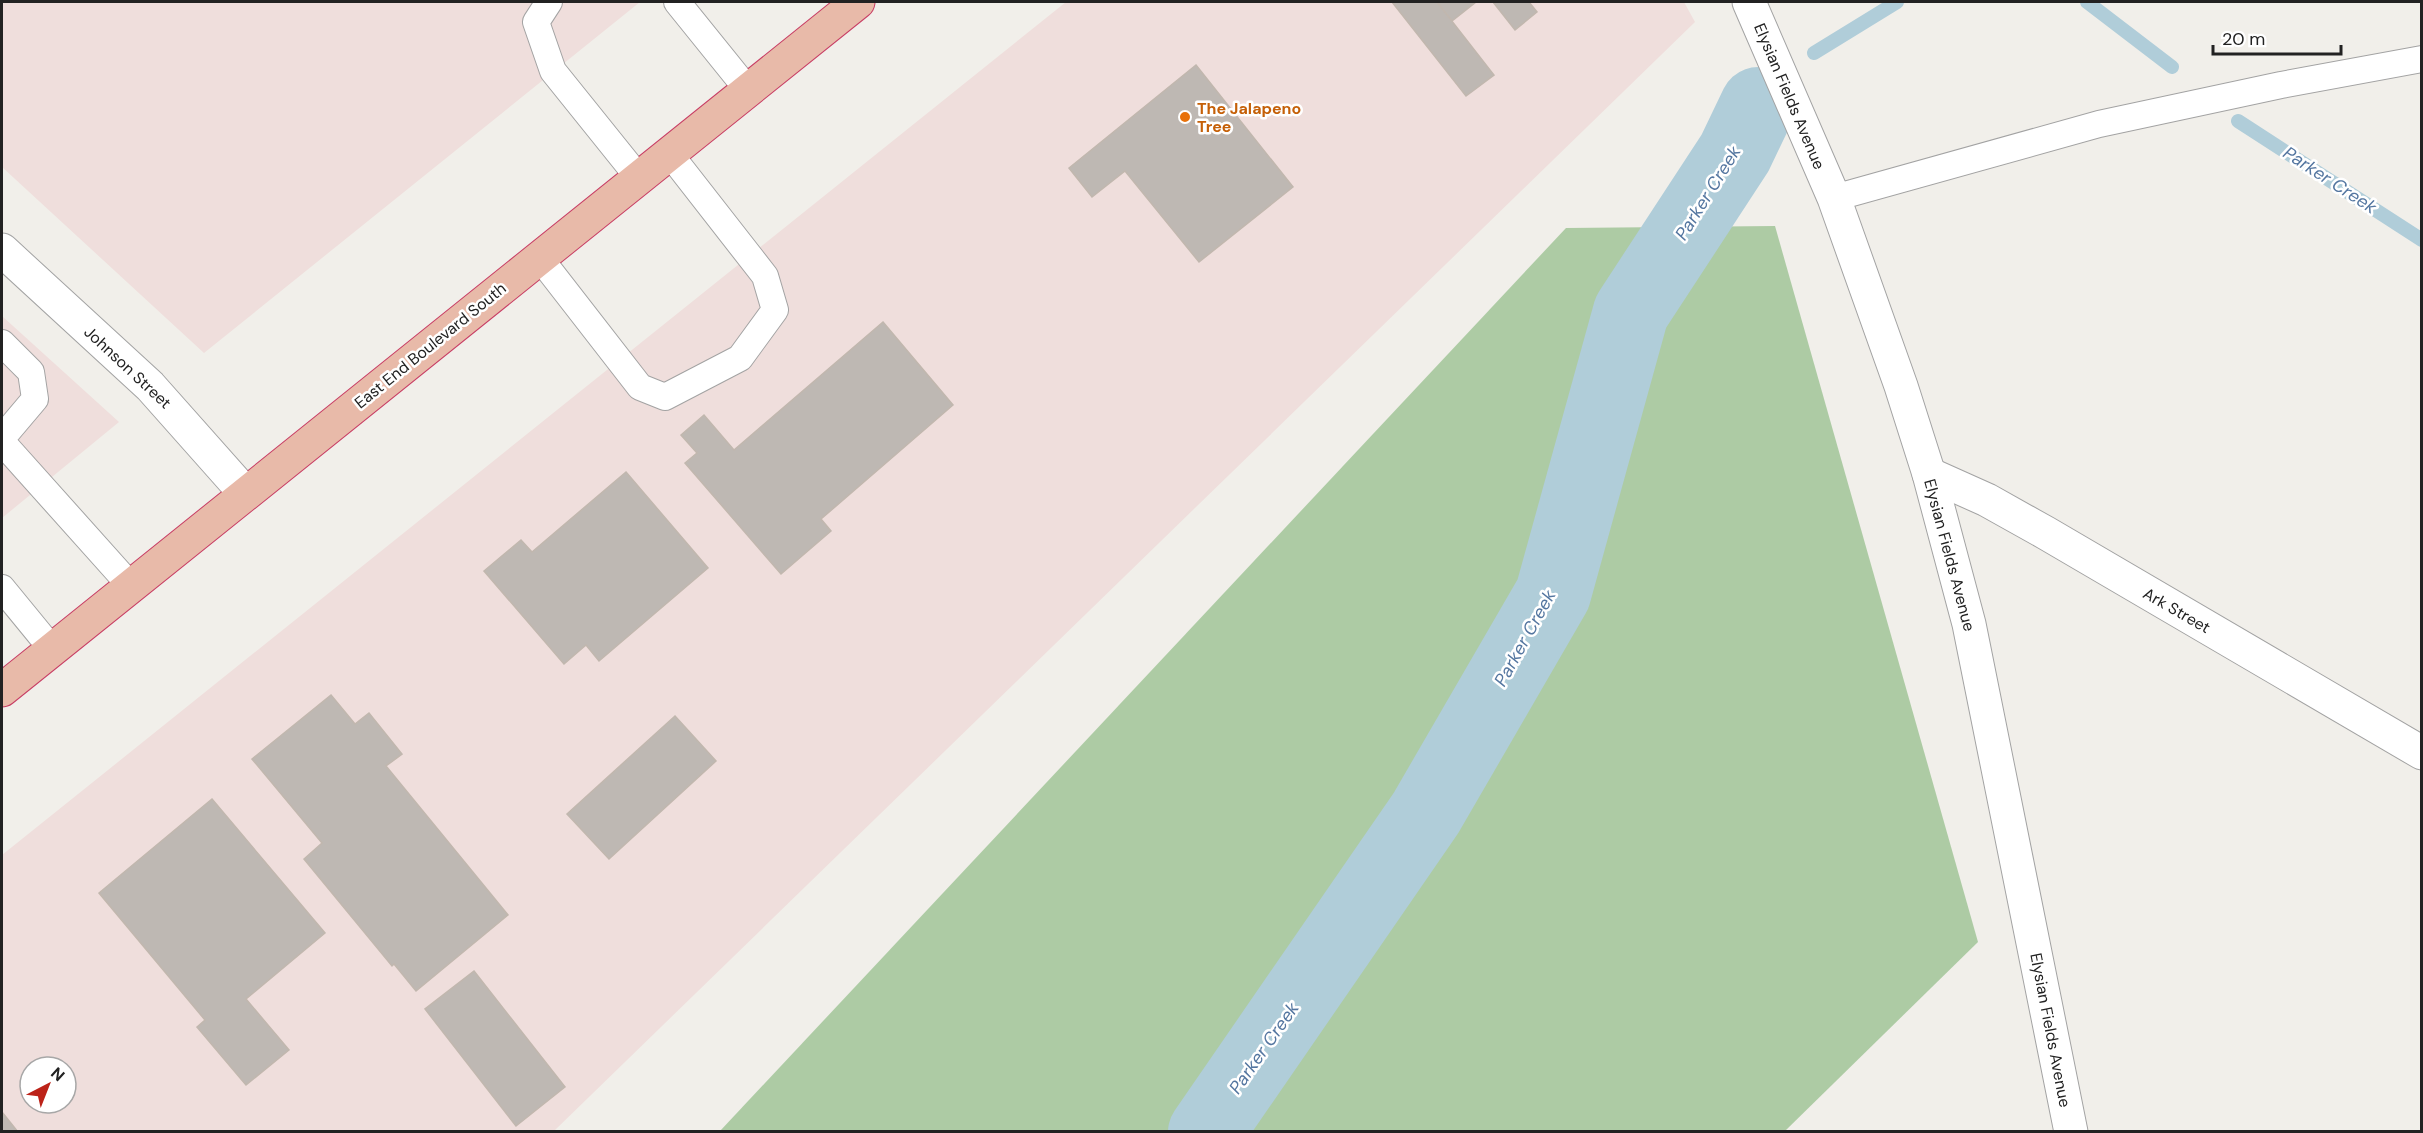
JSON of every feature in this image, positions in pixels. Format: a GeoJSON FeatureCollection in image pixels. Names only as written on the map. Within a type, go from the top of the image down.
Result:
{"type":"FeatureCollection","features":[{"type":"Feature","properties":{"kind":"highway","name":"East End Boulevard South"},"geometry":{"type":"LineString","coordinates":[[2,690],[858,2]]}},
{"type":"Feature","properties":{"kind":"street","name":"Elysian Fields Avenue"},"geometry":{"type":"LineString","coordinates":[[1749,2],[1834,198],[1901,386],[1929,474],[1969,624],[2071,1131]]}},
{"type":"Feature","properties":{"kind":"street","name":"Johnson Street"},"geometry":{"type":"LineString","coordinates":[[2,250],[150,386],[245,493]]}},
{"type":"Feature","properties":{"kind":"street","name":"Ark Street"},"geometry":{"type":"LineString","coordinates":[[1929,474],[1987,500],[2046,533],[2421,753]]}},
{"type":"Feature","properties":{"kind":"lane"},"geometry":{"type":"LineString","coordinates":[[549,2],[536,22],[553,71],[639,178]]}},
{"type":"Feature","properties":{"kind":"lane"},"geometry":{"type":"LineString","coordinates":[[677,2],[748,90]]}},
{"type":"Feature","properties":{"kind":"lane"},"geometry":{"type":"LineString","coordinates":[[1834,198],[2098,124],[2282,85],[2421,59]]}},
{"type":"Feature","properties":{"kind":"lane"},"geometry":{"type":"LineString","coordinates":[[539,257],[640,387],[664,397],[740,358],[776,310],[765,276],[669,153]]}},
{"type":"Feature","properties":{"kind":"lane"},"geometry":{"type":"LineString","coordinates":[[2,343],[31,372],[35,399],[2,440],[130,585]]}},
{"type":"Feature","properties":{"kind":"lane"},"geometry":{"type":"LineString","coordinates":[[2,588],[52,649]]}},
{"type":"Feature","properties":{"kind":"shaded area"},"geometry":{"type":"Polygon","coordinates":[[[2,2],[640,2],[204,353],[2,167],[2,2]]]}},
{"type":"Feature","properties":{"kind":"shaded area"},"geometry":{"type":"Polygon","coordinates":[[[1066,2],[1684,2],[1695,22],[554,1131],[2,1132],[2,855],[1066,2]]]}},
{"type":"Feature","properties":{"kind":"shaded area"},"geometry":{"type":"Polygon","coordinates":[[[2,316],[119,422],[2,518],[2,316]]]}},
{"type":"Feature","properties":{"kind":"green space"},"geometry":{"type":"Polygon","coordinates":[[[1775,226],[1978,942],[1785,1131],[720,1131],[1566,228],[1775,226]]]}},
{"type":"Feature","properties":{"kind":"building"},"geometry":{"type":"Polygon","coordinates":[[[1392,2],[1437,2],[1494,75],[1466,96],[1392,2]]]}},
{"type":"Feature","properties":{"kind":"building"},"geometry":{"type":"Polygon","coordinates":[[[1437,2],[1476,2],[1452,21],[1437,2]]]}},
{"type":"Feature","properties":{"kind":"building"},"geometry":{"type":"Polygon","coordinates":[[[1493,2],[1529,2],[1537,12],[1515,30],[1493,2]]]}},
{"type":"Feature","properties":{"kind":"building","name":"The Jalapeno Tree"},"geometry":{"type":"Polygon","coordinates":[[[1196,65],[1293,187],[1199,262],[1125,171],[1092,197],[1069,168],[1196,65]]]}},
{"type":"Feature","properties":{"kind":"building"},"geometry":{"type":"Polygon","coordinates":[[[883,322],[953,405],[821,519],[831,531],[781,574],[685,463],[697,453],[681,435],[704,415],[734,450],[883,322]]]}},
{"type":"Feature","properties":{"kind":"building"},"geometry":{"type":"Polygon","coordinates":[[[626,472],[708,568],[599,661],[586,645],[564,664],[484,571],[521,540],[532,552],[626,472]]]}},
{"type":"Feature","properties":{"kind":"building"},"geometry":{"type":"Polygon","coordinates":[[[331,695],[355,724],[369,713],[402,754],[386,766],[508,915],[416,991],[394,964],[392,966],[304,859],[322,843],[252,759],[331,695]]]}},
{"type":"Feature","properties":{"kind":"building"},"geometry":{"type":"Polygon","coordinates":[[[675,716],[716,761],[609,859],[567,814],[675,716]]]}},
{"type":"Feature","properties":{"kind":"building"},"geometry":{"type":"Polygon","coordinates":[[[212,799],[325,933],[246,999],[289,1050],[246,1085],[197,1027],[205,1020],[99,893],[212,799]]]}},
{"type":"Feature","properties":{"kind":"building"},"geometry":{"type":"Polygon","coordinates":[[[474,971],[565,1087],[516,1126],[425,1009],[474,971]]]}},
{"type":"Feature","properties":{"kind":"building"},"geometry":{"type":"Polygon","coordinates":[[[2,1112],[18,1132],[2,1132],[2,1112]]]}},
{"type":"Feature","properties":{"kind":"waterway","name":"Parker Creek"},"geometry":{"type":"LineString","coordinates":[[1814,53],[1897,2]]}},
{"type":"Feature","properties":{"kind":"waterway","name":"Parker Creek"},"geometry":{"type":"LineString","coordinates":[[2087,2],[2172,67]]}},
{"type":"Feature","properties":{"kind":"waterway","name":"Parker Creek"},"geometry":{"type":"LineString","coordinates":[[1206,1132],[1426,813],[1553,594],[1631,312],[1735,153],[1758,105]]}},
{"type":"Feature","properties":{"kind":"waterway","name":"Parker Creek"},"geometry":{"type":"LineString","coordinates":[[2238,121],[2422,240]]}},
{"type":"Feature","properties":{"kind":"place","name":"The Jalapeno Tree"},"geometry":{"type":"Point","coordinates":[1185,117]}}]}
